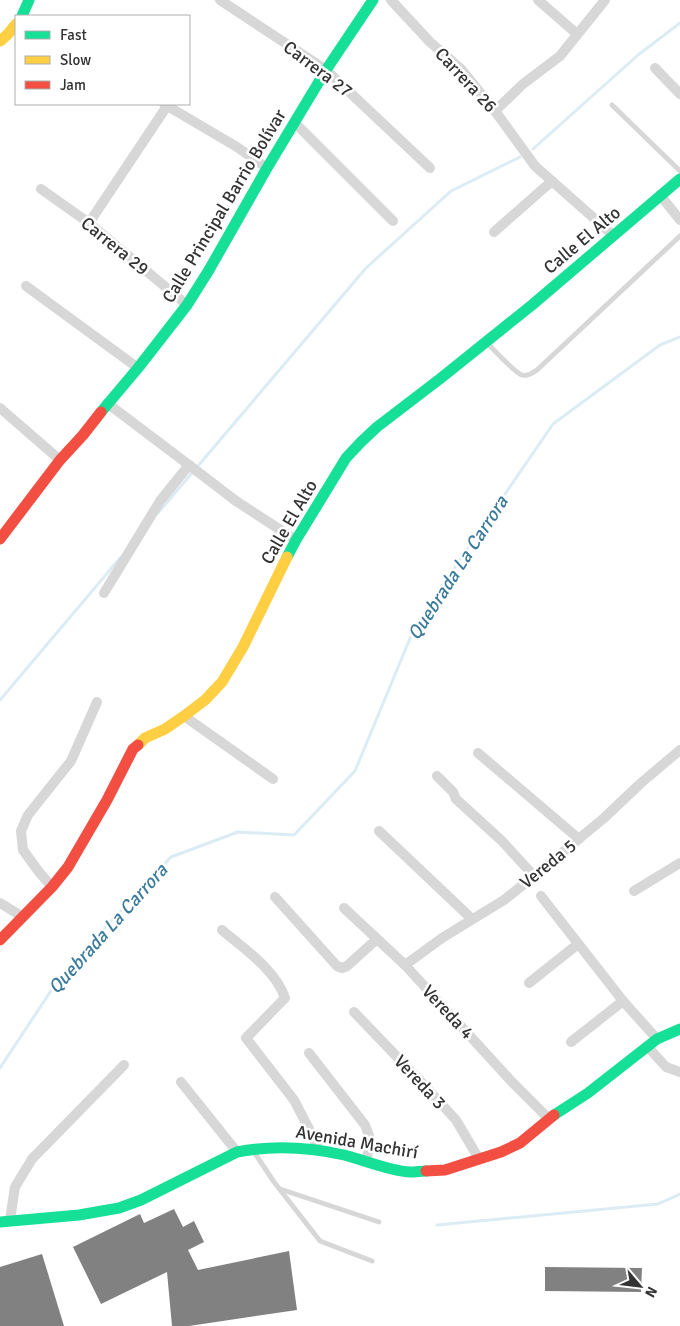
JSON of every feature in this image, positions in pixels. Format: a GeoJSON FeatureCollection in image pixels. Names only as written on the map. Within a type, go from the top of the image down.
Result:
{"type":"FeatureCollection","features":[{"type":"Feature","properties":{"kind":"street"},"geometry":{"type":"LineString","coordinates":[[23,15],[29,0]]}},
{"type":"Feature","properties":{"kind":"street","name":"Carrera 27"},"geometry":{"type":"LineString","coordinates":[[220,0],[326,70],[430,168]]}},
{"type":"Feature","properties":{"kind":"street","name":"Calle Principal Barrio Bolívar"},"geometry":{"type":"LineString","coordinates":[[0,539],[60,460],[138,368],[187,305],[294,122],[326,70],[374,0]]}},
{"type":"Feature","properties":{"kind":"street","name":"Carrera 26"},"geometry":{"type":"LineString","coordinates":[[391,0],[430,42],[461,69],[496,111],[535,166],[614,236]]}},
{"type":"Feature","properties":{"kind":"street"},"geometry":{"type":"LineString","coordinates":[[538,0],[577,34]]}},
{"type":"Feature","properties":{"kind":"street"},"geometry":{"type":"LineString","coordinates":[[496,111],[523,84],[560,56],[606,0]]}},
{"type":"Feature","properties":{"kind":"street"},"geometry":{"type":"LineString","coordinates":[[0,41],[15,25]]}},
{"type":"Feature","properties":{"kind":"street"},"geometry":{"type":"LineString","coordinates":[[655,68],[680,94]]}},
{"type":"Feature","properties":{"kind":"street"},"geometry":{"type":"LineString","coordinates":[[89,223],[165,105],[237,147],[268,168]]}},
{"type":"Feature","properties":{"kind":"street"},"geometry":{"type":"LineString","coordinates":[[294,122],[393,221]]}},
{"type":"Feature","properties":{"kind":"street","name":"Calle El Alto"},"geometry":{"type":"LineString","coordinates":[[0,940],[68,868],[107,800],[133,749],[145,738],[184,716],[222,682],[242,647],[296,540],[346,458],[377,427],[486,341],[680,179]]}},
{"type":"Feature","properties":{"kind":"street"},"geometry":{"type":"LineString","coordinates":[[494,232],[552,181]]}},
{"type":"Feature","properties":{"kind":"street","name":"Carrera 29"},"geometry":{"type":"LineString","coordinates":[[41,189],[89,223],[187,305]]}},
{"type":"Feature","properties":{"kind":"street"},"geometry":{"type":"LineString","coordinates":[[660,195],[680,220]]}},
{"type":"Feature","properties":{"kind":"street"},"geometry":{"type":"LineString","coordinates":[[26,286],[138,368]]}},
{"type":"Feature","properties":{"kind":"street"},"geometry":{"type":"LineString","coordinates":[[107,403],[236,501],[296,540]]}},
{"type":"Feature","properties":{"kind":"street"},"geometry":{"type":"LineString","coordinates":[[0,408],[60,460]]}},
{"type":"Feature","properties":{"kind":"street"},"geometry":{"type":"LineString","coordinates":[[104,594],[160,501],[189,464]]}},
{"type":"Feature","properties":{"kind":"street"},"geometry":{"type":"LineString","coordinates":[[52,887],[23,850],[21,831],[28,815],[71,761],[97,702]]}},
{"type":"Feature","properties":{"kind":"street"},"geometry":{"type":"LineString","coordinates":[[184,716],[273,779]]}},
{"type":"Feature","properties":{"kind":"street","name":"Vereda 5"},"geometry":{"type":"LineString","coordinates":[[405,965],[442,938],[504,900],[604,818],[680,750]]}},
{"type":"Feature","properties":{"kind":"street"},"geometry":{"type":"LineString","coordinates":[[478,753],[579,839]]}},
{"type":"Feature","properties":{"kind":"street"},"geometry":{"type":"LineString","coordinates":[[437,776],[456,799],[502,842],[534,876]]}},
{"type":"Feature","properties":{"kind":"street"},"geometry":{"type":"LineString","coordinates":[[379,831],[472,919]]}},
{"type":"Feature","properties":{"kind":"street"},"geometry":{"type":"LineString","coordinates":[[634,892],[680,863]]}},
{"type":"Feature","properties":{"kind":"street"},"geometry":{"type":"LineString","coordinates":[[542,896],[623,1001],[657,1039]]}},
{"type":"Feature","properties":{"kind":"street"},"geometry":{"type":"LineString","coordinates":[[275,897],[337,966],[342,968],[347,966],[376,939]]}},
{"type":"Feature","properties":{"kind":"street"},"geometry":{"type":"LineString","coordinates":[[0,903],[23,917]]}},
{"type":"Feature","properties":{"kind":"street","name":"Vereda 4"},"geometry":{"type":"LineString","coordinates":[[344,908],[405,965],[548,1119]]}},
{"type":"Feature","properties":{"kind":"street"},"geometry":{"type":"LineString","coordinates":[[222,930],[270,972],[282,988],[285,998],[246,1038],[294,1100],[319,1150]]}},
{"type":"Feature","properties":{"kind":"street"},"geometry":{"type":"LineString","coordinates":[[529,983],[578,944]]}},
{"type":"Feature","properties":{"kind":"street"},"geometry":{"type":"LineString","coordinates":[[571,1042],[623,1001]]}},
{"type":"Feature","properties":{"kind":"street","name":"Vereda 3"},"geometry":{"type":"LineString","coordinates":[[354,1012],[456,1120],[479,1159]]}},
{"type":"Feature","properties":{"kind":"street","name":"Avenida Machirí"},"geometry":{"type":"LineString","coordinates":[[5,1221],[79,1215],[119,1208],[141,1200],[237,1152],[252,1149],[292,1147],[319,1150],[408,1172],[446,1170],[501,1152],[520,1143],[548,1119],[588,1093],[647,1046],[657,1039],[680,1029]]}},
{"type":"Feature","properties":{"kind":"street"},"geometry":{"type":"LineString","coordinates":[[647,1046],[666,1068],[680,1072]]}},
{"type":"Feature","properties":{"kind":"street"},"geometry":{"type":"LineString","coordinates":[[309,1053],[365,1125],[369,1136],[367,1161]]}},
{"type":"Feature","properties":{"kind":"street"},"geometry":{"type":"LineString","coordinates":[[5,1221],[15,1187],[32,1159],[124,1065]]}},
{"type":"Feature","properties":{"kind":"street"},"geometry":{"type":"LineString","coordinates":[[182,1082],[237,1152]]}},
{"type":"Feature","properties":{"kind":"lane"},"geometry":{"type":"LineString","coordinates":[[612,105],[680,171]]}},
{"type":"Feature","properties":{"kind":"lane"},"geometry":{"type":"LineString","coordinates":[[486,341],[497,354],[518,372],[522,375],[529,375],[537,370],[680,236]]}},
{"type":"Feature","properties":{"kind":"lane"},"geometry":{"type":"LineString","coordinates":[[252,1149],[320,1241],[372,1261]]}},
{"type":"Feature","properties":{"kind":"lane"},"geometry":{"type":"LineString","coordinates":[[280,1189],[379,1222]]}},
{"type":"Feature","properties":{"kind":"building"},"geometry":{"type":"Polygon","coordinates":[[[174,1209],[183,1227],[194,1221],[204,1242],[188,1250],[198,1270],[289,1251],[297,1310],[189,1326],[172,1326],[167,1272],[101,1304],[73,1247],[140,1214],[144,1223],[174,1209]]]}},
{"type":"Feature","properties":{"kind":"building"},"geometry":{"type":"Polygon","coordinates":[[[42,1254],[64,1326],[0,1326],[0,1267],[42,1254]]]}},
{"type":"Feature","properties":{"kind":"building"},"geometry":{"type":"Polygon","coordinates":[[[545,1267],[642,1268],[641,1292],[545,1291],[545,1267]]]}},
{"type":"Feature","properties":{"kind":"waterway"},"geometry":{"type":"LineString","coordinates":[[533,149],[638,55],[680,23]]}},
{"type":"Feature","properties":{"kind":"waterway"},"geometry":{"type":"LineString","coordinates":[[158,513],[366,268],[451,191],[520,157]]}},
{"type":"Feature","properties":{"kind":"waterway","name":"Quebrada La Carrora"},"geometry":{"type":"LineString","coordinates":[[0,1068],[62,974],[171,857],[238,832],[294,835],[355,771],[416,624],[553,424],[660,345],[680,337]]}},
{"type":"Feature","properties":{"kind":"waterway"},"geometry":{"type":"LineString","coordinates":[[0,700],[120,558]]}},
{"type":"Feature","properties":{"kind":"waterway"},"geometry":{"type":"LineString","coordinates":[[437,1225],[658,1204],[680,1194]]}},
{"type":"Feature","properties":{"kind":"traffic: fast"},"geometry":{"type":"LineString","coordinates":[[22,15],[29,0]]}},
{"type":"Feature","properties":{"kind":"traffic: fast"},"geometry":{"type":"LineString","coordinates":[[101,412],[187,305],[326,70],[373,0]]}},
{"type":"Feature","properties":{"kind":"traffic: fast"},"geometry":{"type":"LineString","coordinates":[[287,557],[346,458],[361,442],[377,427],[532,305],[680,179]]}},
{"type":"Feature","properties":{"kind":"traffic: fast"},"geometry":{"type":"LineString","coordinates":[[554,1115],[588,1093],[657,1039],[680,1029]]}},
{"type":"Feature","properties":{"kind":"traffic: fast"},"geometry":{"type":"LineString","coordinates":[[0,1222],[79,1215],[119,1208],[141,1200],[237,1152],[264,1148],[317,1150],[344,1155],[394,1170],[426,1171]]}},
{"type":"Feature","properties":{"kind":"traffic: slow"},"geometry":{"type":"LineString","coordinates":[[0,41],[15,25]]}},
{"type":"Feature","properties":{"kind":"traffic: slow"},"geometry":{"type":"LineString","coordinates":[[138,745],[145,738],[165,729],[184,716],[205,700],[222,682],[243,647],[287,557]]}},
{"type":"Feature","properties":{"kind":"traffic: jam"},"geometry":{"type":"LineString","coordinates":[[0,539],[60,460],[101,412]]}},
{"type":"Feature","properties":{"kind":"traffic: jam"},"geometry":{"type":"LineString","coordinates":[[0,940],[52,887],[68,867],[107,800],[133,749],[138,745]]}},
{"type":"Feature","properties":{"kind":"traffic: jam"},"geometry":{"type":"LineString","coordinates":[[426,1171],[445,1170],[501,1152],[520,1143],[554,1115]]}}]}
